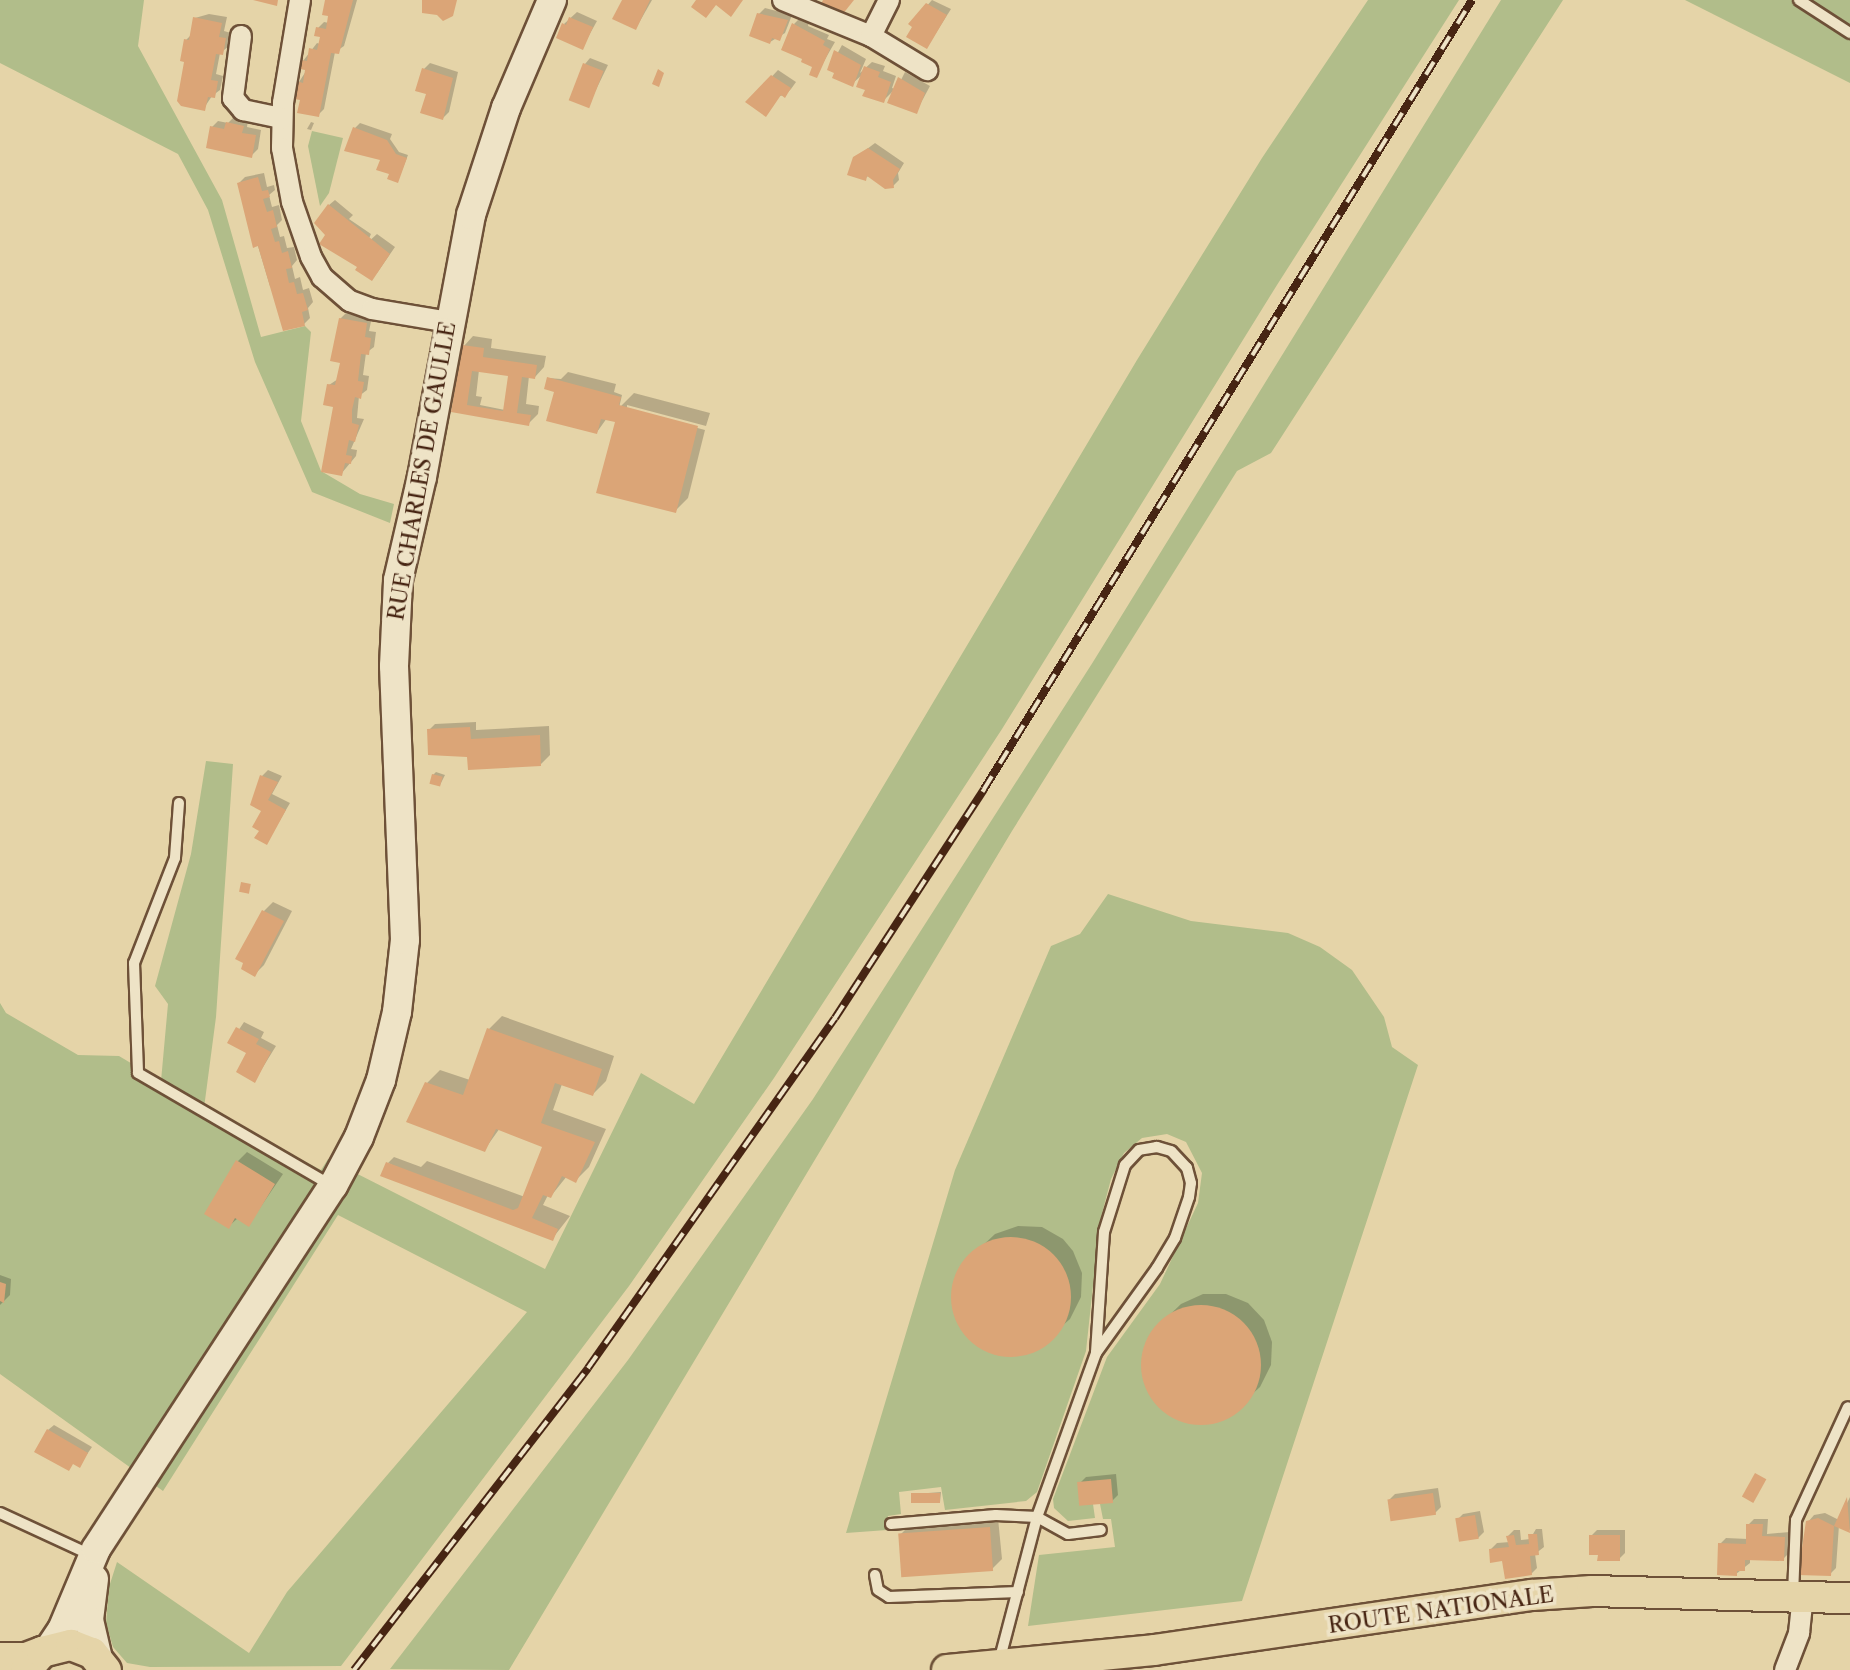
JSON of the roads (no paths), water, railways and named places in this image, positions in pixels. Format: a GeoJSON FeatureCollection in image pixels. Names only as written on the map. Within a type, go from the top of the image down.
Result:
{"type":"FeatureCollection","features":[{"type":"Feature","properties":{"kind":"main road"},"geometry":{"type":"LineString","coordinates":[[1798,1605],[1850,1598]]}},
{"type":"Feature","properties":{"kind":"main road","name":"ROUTE NATIONALE"},"geometry":{"type":"LineString","coordinates":[[947,1670],[1530,1607],[1664,1600],[1798,1605]]}},
{"type":"Feature","properties":{"kind":"main road"},"geometry":{"type":"LineString","coordinates":[[1798,1605],[1850,1613]]}},
{"type":"Feature","properties":{"kind":"main road"},"geometry":{"type":"LineString","coordinates":[[0,1658],[39,1657],[71,1645],[105,1665]]}},
{"type":"Feature","properties":{"kind":"street"},"geometry":{"type":"LineString","coordinates":[[300,0],[282,118],[289,189],[311,257],[322,277],[339,294],[360,306],[449,322]]}},
{"type":"Feature","properties":{"kind":"street","name":"RUE CHARLES DE GAULLE"},"geometry":{"type":"LineString","coordinates":[[96,1557],[115,1522],[333,1186],[374,1100],[400,994],[405,898],[394,666],[395,603],[426,457],[467,231],[487,161],[552,0]]}},
{"type":"Feature","properties":{"kind":"street"},"geometry":{"type":"LineString","coordinates":[[783,0],[871,36],[927,70]]}},
{"type":"Feature","properties":{"kind":"street"},"geometry":{"type":"LineString","coordinates":[[871,36],[889,0]]}},
{"type":"Feature","properties":{"kind":"street"},"geometry":{"type":"LineString","coordinates":[[241,36],[233,98],[243,110],[282,118]]}},
{"type":"Feature","properties":{"kind":"street"},"geometry":{"type":"LineString","coordinates":[[39,1657],[62,1630],[96,1557]]}},
{"type":"Feature","properties":{"kind":"street"},"geometry":{"type":"LineString","coordinates":[[96,1557],[89,1607],[105,1665]]}},
{"type":"Feature","properties":{"kind":"street"},"geometry":{"type":"LineString","coordinates":[[1785,1670],[1797,1644],[1798,1605]]}},
{"type":"Feature","properties":{"kind":"lane"},"geometry":{"type":"LineString","coordinates":[[1799,0],[1850,33]]}},
{"type":"Feature","properties":{"kind":"lane"},"geometry":{"type":"LineString","coordinates":[[179,803],[175,858],[134,963],[138,1073],[333,1186]]}},
{"type":"Feature","properties":{"kind":"lane"},"geometry":{"type":"LineString","coordinates":[[998,1666],[1037,1517],[1096,1353],[1175,1238],[1191,1183],[1187,1168],[1171,1151],[1157,1147],[1139,1150],[1125,1165],[1104,1232],[1096,1353]]}},
{"type":"Feature","properties":{"kind":"lane"},"geometry":{"type":"LineString","coordinates":[[1798,1605],[1796,1520],[1848,1407]]}},
{"type":"Feature","properties":{"kind":"lane"},"geometry":{"type":"LineString","coordinates":[[0,1513],[96,1557]]}},
{"type":"Feature","properties":{"kind":"lane"},"geometry":{"type":"LineString","coordinates":[[891,1524],[996,1515],[1037,1517],[1068,1534],[1101,1530]]}},
{"type":"Feature","properties":{"kind":"lane"},"geometry":{"type":"LineString","coordinates":[[875,1575],[878,1590],[889,1597],[1018,1592]]}},
{"type":"Feature","properties":{"kind":"railway"},"geometry":{"type":"LineString","coordinates":[[354,1670],[588,1368],[835,1018],[984,789],[1472,0]]}}]}
